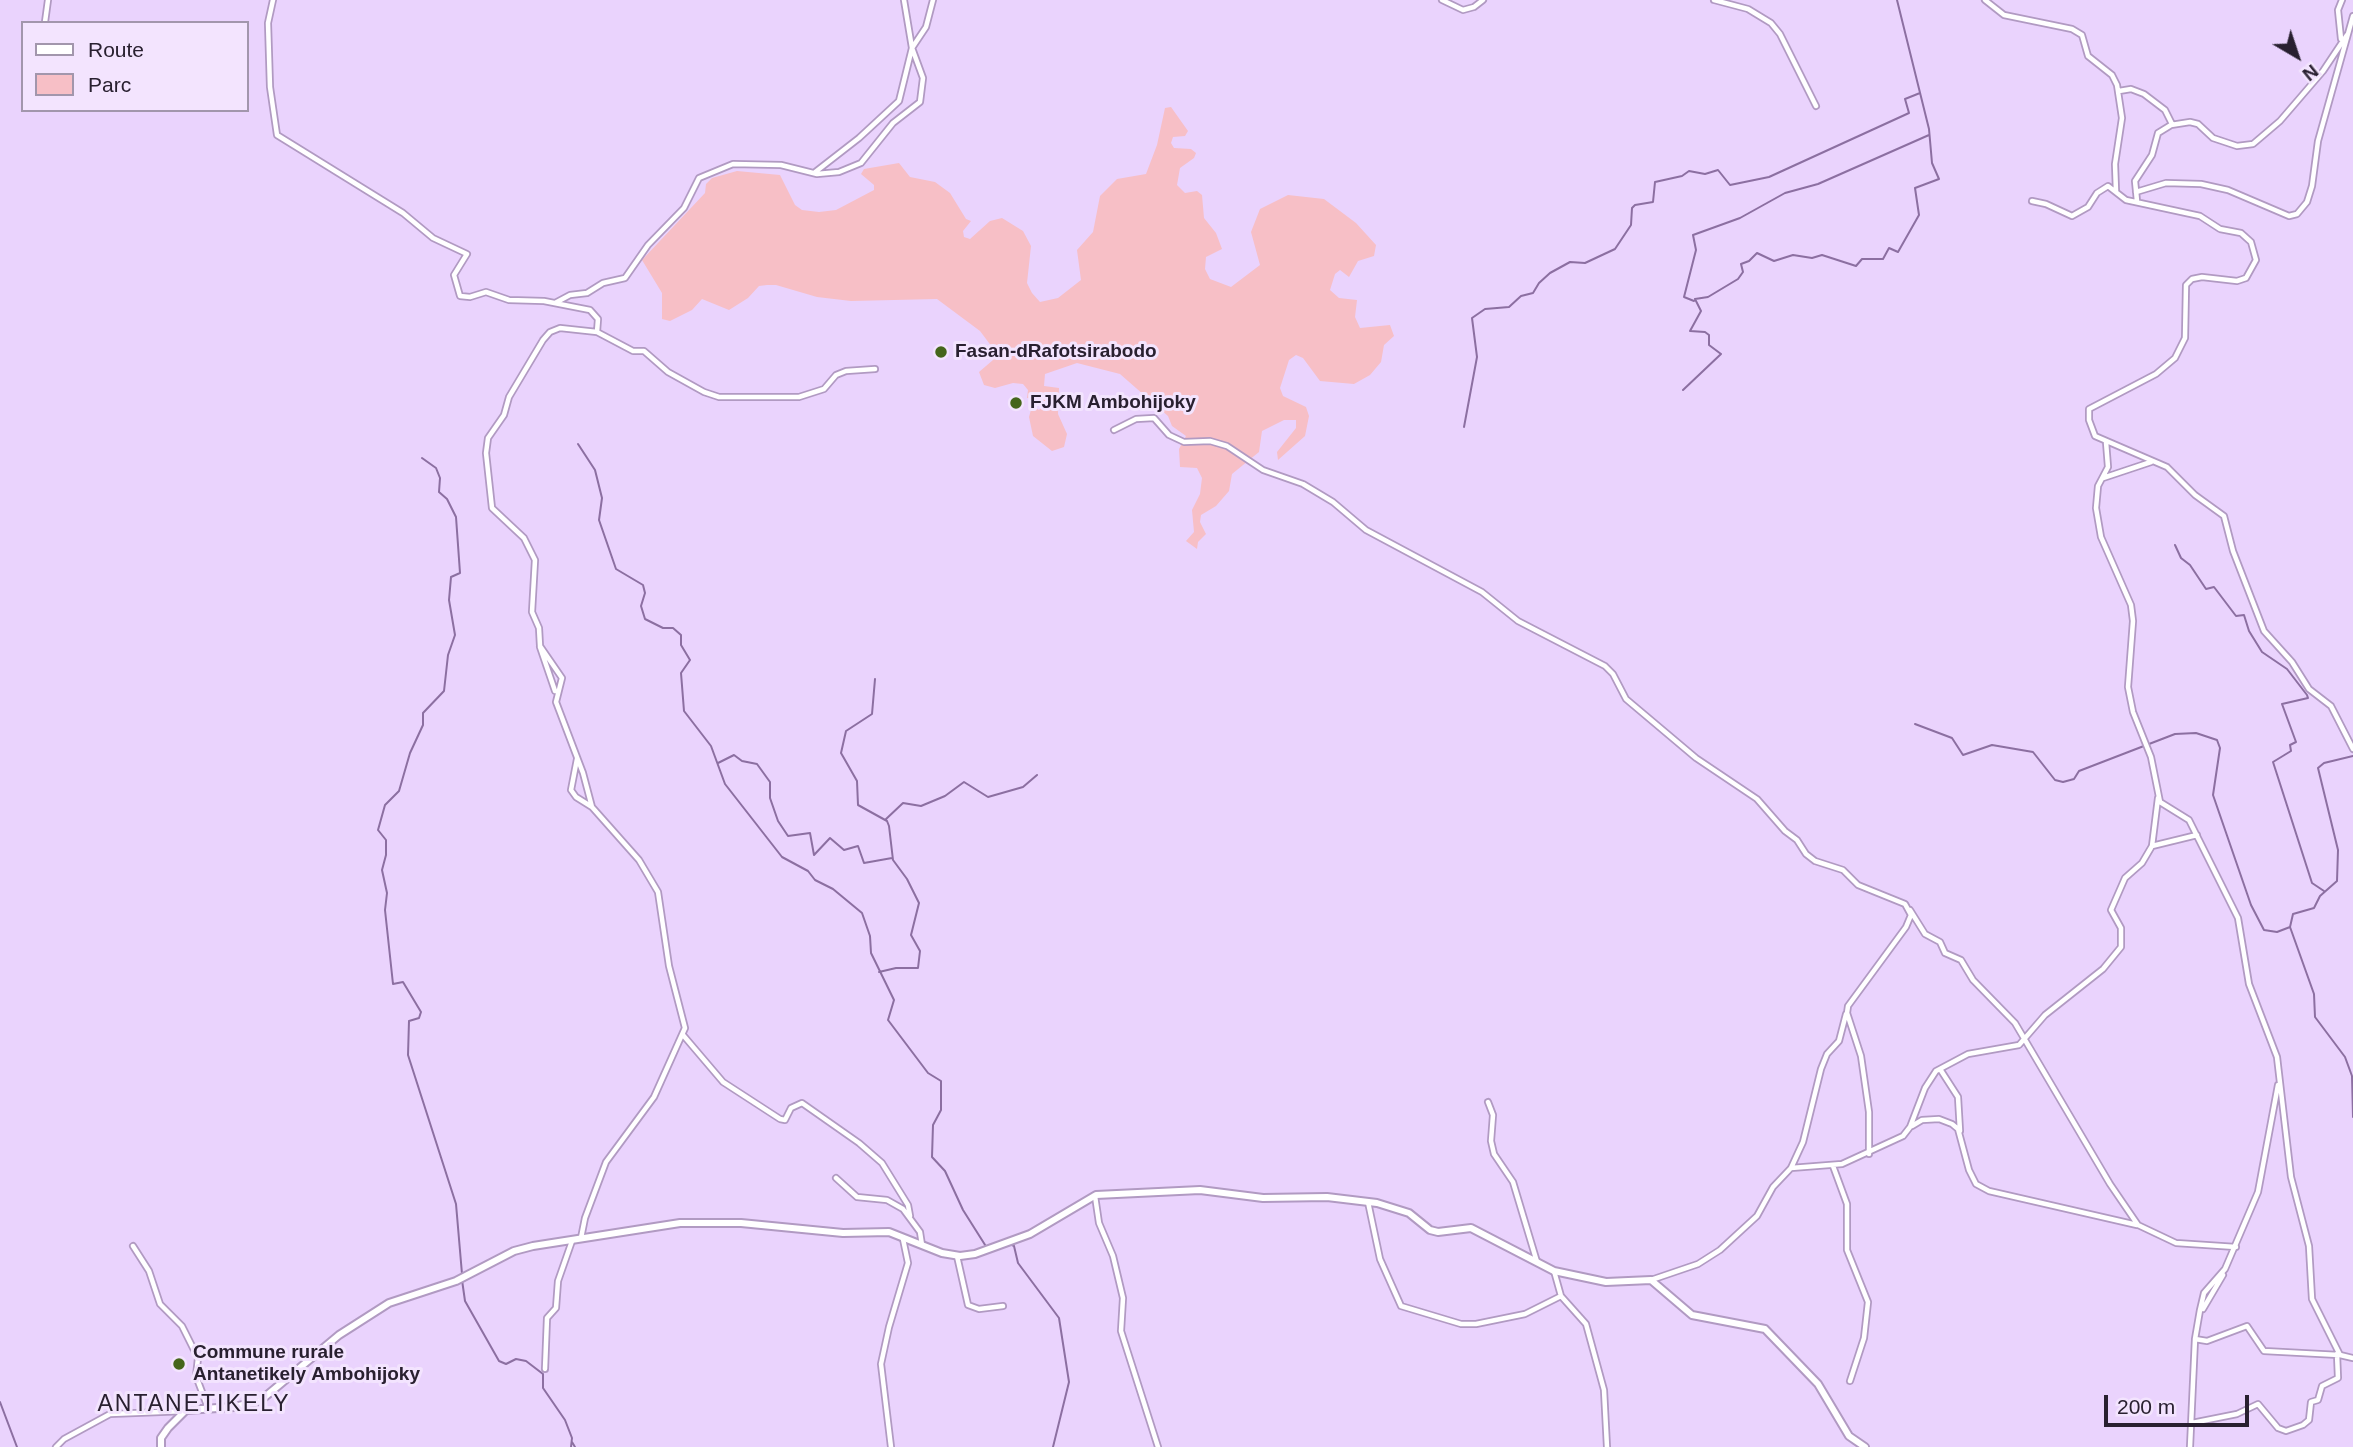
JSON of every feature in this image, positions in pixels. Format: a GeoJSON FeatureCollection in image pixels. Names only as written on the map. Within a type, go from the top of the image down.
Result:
{"type":"FeatureCollection","features":[{"type":"Feature","properties":{"kind":"street"},"geometry":{"type":"LineString","coordinates":[[45,21],[48,0]]}},
{"type":"Feature","properties":{"kind":"street"},"geometry":{"type":"LineString","coordinates":[[273,0],[268,23],[271,87],[277,135],[403,213],[433,238],[467,254],[454,275],[460,296],[470,297],[486,292],[521,302],[555,304],[595,313],[598,319],[597,332]]}},
{"type":"Feature","properties":{"kind":"street"},"geometry":{"type":"LineString","coordinates":[[555,304],[570,295],[587,293],[603,283],[625,278],[648,245],[684,208],[699,178],[733,164],[781,165],[814,173],[839,172],[861,163],[892,123],[920,102],[923,78],[912,48],[904,0]]}},
{"type":"Feature","properties":{"kind":"street"},"geometry":{"type":"LineString","coordinates":[[814,173],[859,138],[899,101],[912,48],[926,27],[933,0]]}},
{"type":"Feature","properties":{"kind":"street"},"geometry":{"type":"LineString","coordinates":[[1442,0],[1463,10],[1474,7],[1483,0]]}},
{"type":"Feature","properties":{"kind":"street"},"geometry":{"type":"LineString","coordinates":[[1714,0],[1748,9],[1771,23],[1816,106]]}},
{"type":"Feature","properties":{"kind":"street"},"geometry":{"type":"LineString","coordinates":[[1985,0],[2004,15],[2072,29],[2082,35],[2088,56],[2112,75],[2119,91],[2122,118],[2115,164],[2116,191]]}},
{"type":"Feature","properties":{"kind":"street"},"geometry":{"type":"LineString","coordinates":[[2137,201],[2135,181],[2151,155],[2158,133],[2172,124],[2198,124],[2213,138],[2237,146],[2253,144],[2280,121],[2339,50],[2341,40],[2338,10],[2342,0]]}},
{"type":"Feature","properties":{"kind":"street"},"geometry":{"type":"LineString","coordinates":[[2136,192],[2166,183],[2201,184],[2228,190],[2289,216],[2297,214],[2307,202],[2312,186],[2318,141],[2353,16]]}},
{"type":"Feature","properties":{"kind":"street"},"geometry":{"type":"LineString","coordinates":[[2341,40],[2347,35]]}},
{"type":"Feature","properties":{"kind":"street"},"geometry":{"type":"LineString","coordinates":[[2119,91],[2131,89],[2144,94],[2165,110],[2172,124]]}},
{"type":"Feature","properties":{"kind":"street"},"geometry":{"type":"LineString","coordinates":[[2032,201],[2046,204],[2072,216],[2088,207],[2104,187],[2108,186],[2126,200],[2174,208],[2200,216],[2220,229],[2241,233],[2251,242],[2256,260],[2246,278],[2237,281],[2203,277],[2192,279],[2186,285],[2185,338],[2175,358],[2156,374],[2089,409],[2089,420],[2095,436],[2166,467],[2194,495],[2224,516],[2232,551],[2264,631],[2292,662],[2309,689],[2331,706],[2353,749]]}},
{"type":"Feature","properties":{"kind":"street"},"geometry":{"type":"LineString","coordinates":[[592,807],[577,758],[561,722],[556,693],[540,646],[531,603],[536,560],[524,538],[492,508],[487,444],[534,352],[550,332],[560,328],[597,332],[633,351],[644,351],[668,372],[704,392],[719,397],[799,397],[824,389],[836,374],[875,369]]}},
{"type":"Feature","properties":{"kind":"street"},"geometry":{"type":"LineString","coordinates":[[1114,430],[1136,419],[1154,418],[1161,429],[1184,442],[1210,442],[1227,446],[1263,470],[1303,484],[1333,502],[1366,530],[1482,592],[1518,621],[1592,657],[1613,674],[1626,699],[1696,758],[1757,799],[1815,861],[1843,870],[1858,885],[1905,904],[1925,934],[1940,942],[1945,953],[1961,960],[1973,980],[2007,1012],[2024,1037],[2043,1075],[2138,1225]]}},
{"type":"Feature","properties":{"kind":"street"},"geometry":{"type":"LineString","coordinates":[[1791,1168],[1833,1166],[1869,1154],[1903,1136],[1910,1127],[1925,1088],[1940,1069],[1968,1054],[2019,1045],[2045,1014],[2115,957],[2121,947],[2121,928],[2111,910],[2125,878],[2142,863],[2152,846],[2158,779],[2133,712],[2128,687],[2133,621],[2131,605],[2102,537],[2096,508],[2098,486],[2108,467],[2106,442]]}},
{"type":"Feature","properties":{"kind":"street"},"geometry":{"type":"LineString","coordinates":[[2102,478],[2152,462]]}},
{"type":"Feature","properties":{"kind":"street"},"geometry":{"type":"LineString","coordinates":[[540,646],[562,678],[556,693]]}},
{"type":"Feature","properties":{"kind":"street"},"geometry":{"type":"LineString","coordinates":[[577,758],[571,790],[576,797],[592,807],[639,860],[659,892],[669,966],[683,1019],[683,1035],[654,1097],[607,1163],[585,1218],[581,1239]]}},
{"type":"Feature","properties":{"kind":"street"},"geometry":{"type":"LineString","coordinates":[[2158,797],[2165,808],[2189,820],[2238,918],[2249,984],[2275,1047],[2291,1177],[2309,1246],[2312,1299],[2339,1354],[2338,1378],[2322,1386],[2318,1400],[2311,1402],[2309,1420],[2303,1425],[2286,1430],[2278,1428],[2258,1404],[2237,1414],[2192,1423]]}},
{"type":"Feature","properties":{"kind":"street"},"geometry":{"type":"LineString","coordinates":[[2152,846],[2197,835]]}},
{"type":"Feature","properties":{"kind":"street"},"geometry":{"type":"LineString","coordinates":[[56,1447],[64,1439],[110,1414],[209,1409],[260,1401],[339,1335],[389,1303],[456,1281],[514,1251],[692,1223],[754,1224],[843,1233],[889,1232],[903,1239],[957,1255],[987,1249],[1043,1228],[1095,1195],[1107,1192],[1200,1190],[1263,1198],[1326,1197],[1368,1202],[1409,1213],[1430,1230],[1438,1232],[1471,1228],[1554,1271],[1606,1282],[1651,1280],[1682,1272],[1720,1250],[1757,1216],[1773,1187],[1791,1168],[1803,1142],[1827,1054],[1839,1041],[1857,990],[1906,927],[1911,915],[1910,909]]}},
{"type":"Feature","properties":{"kind":"street"},"geometry":{"type":"LineString","coordinates":[[1847,1013],[1861,1056],[1869,1112],[1869,1154]]}},
{"type":"Feature","properties":{"kind":"street"},"geometry":{"type":"LineString","coordinates":[[683,1035],[723,1082],[780,1119],[785,1120],[791,1108],[802,1103],[859,1143],[882,1163],[908,1205],[910,1216],[920,1232],[922,1245]]}},
{"type":"Feature","properties":{"kind":"street"},"geometry":{"type":"LineString","coordinates":[[1940,1069],[1958,1097],[1959,1135],[1969,1170],[1976,1184],[1984,1189],[2138,1225],[2176,1242],[2236,1247]]}},
{"type":"Feature","properties":{"kind":"street"},"geometry":{"type":"LineString","coordinates":[[2190,1447],[2195,1339],[2204,1293],[2223,1274],[2258,1192],[2279,1083]]}},
{"type":"Feature","properties":{"kind":"street"},"geometry":{"type":"LineString","coordinates":[[1488,1102],[1493,1115],[1490,1141],[1494,1154],[1513,1182],[1537,1263]]}},
{"type":"Feature","properties":{"kind":"street"},"geometry":{"type":"LineString","coordinates":[[1910,1127],[1922,1120],[1939,1119],[1952,1124],[1959,1135]]}},
{"type":"Feature","properties":{"kind":"street"},"geometry":{"type":"LineString","coordinates":[[1833,1166],[1847,1203],[1847,1250],[1868,1302],[1864,1338],[1850,1381]]}},
{"type":"Feature","properties":{"kind":"street"},"geometry":{"type":"LineString","coordinates":[[836,1178],[857,1197],[887,1200],[910,1216]]}},
{"type":"Feature","properties":{"kind":"street"},"geometry":{"type":"LineString","coordinates":[[1095,1195],[1099,1223],[1113,1256],[1123,1298],[1121,1331],[1158,1447]]}},
{"type":"Feature","properties":{"kind":"street"},"geometry":{"type":"LineString","coordinates":[[1368,1202],[1380,1259],[1401,1306],[1461,1324],[1476,1324],[1525,1314],[1561,1296]]}},
{"type":"Feature","properties":{"kind":"street"},"geometry":{"type":"LineString","coordinates":[[891,1447],[881,1364],[908,1262],[903,1239]]}},
{"type":"Feature","properties":{"kind":"street"},"geometry":{"type":"LineString","coordinates":[[545,1369],[547,1318],[556,1308],[558,1281],[572,1241]]}},
{"type":"Feature","properties":{"kind":"street"},"geometry":{"type":"LineString","coordinates":[[133,1246],[149,1271],[160,1304],[183,1326],[198,1358],[196,1376],[209,1409]]}},
{"type":"Feature","properties":{"kind":"street"},"geometry":{"type":"LineString","coordinates":[[957,1255],[968,1305],[979,1309],[1003,1306]]}},
{"type":"Feature","properties":{"kind":"street"},"geometry":{"type":"LineString","coordinates":[[1554,1271],[1561,1296],[1586,1324],[1604,1390],[1607,1447]]}},
{"type":"Feature","properties":{"kind":"street"},"geometry":{"type":"LineString","coordinates":[[1651,1280],[1692,1315],[1765,1329],[1818,1384],[1849,1436],[1864,1447]]}},
{"type":"Feature","properties":{"kind":"street"},"geometry":{"type":"LineString","coordinates":[[2195,1339],[2207,1340],[2247,1326],[2264,1351],[2339,1354],[2353,1358]]}},
{"type":"Feature","properties":{"kind":"street"},"geometry":{"type":"LineString","coordinates":[[160,1447],[161,1438],[168,1428],[186,1410]]}},
{"type":"Feature","properties":{"kind":"green space"},"geometry":{"type":"Polygon","coordinates":[[[1171,107],[1188,131],[1185,136],[1173,137],[1171,143],[1174,148],[1191,149],[1196,153],[1194,158],[1180,168],[1177,185],[1185,193],[1197,191],[1202,195],[1204,218],[1216,233],[1222,249],[1206,257],[1205,269],[1210,279],[1231,287],[1260,265],[1251,232],[1260,209],[1288,195],[1324,199],[1356,223],[1376,245],[1374,256],[1358,261],[1349,277],[1340,270],[1335,274],[1330,290],[1339,298],[1357,300],[1355,317],[1360,328],[1390,325],[1394,336],[1384,345],[1381,362],[1370,375],[1354,384],[1320,381],[1303,358],[1296,355],[1289,360],[1280,388],[1283,396],[1306,407],[1309,416],[1305,436],[1278,460],[1277,452],[1296,428],[1296,420],[1284,420],[1262,431],[1259,452],[1232,474],[1229,491],[1216,506],[1201,515],[1200,522],[1206,534],[1198,542],[1197,549],[1186,541],[1194,532],[1192,510],[1200,494],[1202,478],[1197,468],[1180,467],[1179,449],[1186,436],[1172,426],[1168,416],[1120,374],[1077,363],[1045,374],[1044,386],[1059,388],[1058,414],[1067,434],[1064,447],[1052,451],[1033,436],[1029,417],[1032,406],[1039,410],[1042,407],[1039,399],[1027,398],[1028,390],[1023,384],[1013,383],[995,388],[984,385],[979,372],[993,360],[995,351],[980,331],[937,299],[851,301],[817,297],[776,285],[767,285],[759,286],[748,298],[729,310],[702,299],[692,310],[670,321],[662,319],[662,293],[642,260],[705,193],[706,184],[712,178],[737,171],[780,175],[795,205],[802,210],[819,212],[836,210],[874,190],[874,185],[861,174],[864,169],[899,163],[910,177],[935,182],[950,193],[966,219],[971,221],[963,231],[964,237],[970,239],[990,221],[1002,218],[1023,231],[1031,246],[1027,283],[1032,293],[1040,302],[1058,298],[1081,280],[1077,250],[1093,232],[1100,196],[1117,179],[1146,174],[1157,145],[1165,108],[1171,107]]]}},
{"type":"Feature","properties":{"kind":"waterway"},"geometry":{"type":"LineString","coordinates":[[1683,390],[1721,354],[1709,345],[1709,335],[1705,332],[1690,331],[1701,311],[1695,299],[1708,297],[1738,279],[1743,272],[1741,264],[1757,253],[1774,261],[1793,255],[1812,258],[1822,255],[1856,266],[1862,259],[1883,259],[1889,248],[1898,252],[1919,215],[1915,188],[1939,179],[1932,163],[1929,129],[1897,0]]}},
{"type":"Feature","properties":{"kind":"waterway"},"geometry":{"type":"LineString","coordinates":[[1464,427],[1477,357],[1472,318],[1485,309],[1509,307],[1521,296],[1533,293],[1550,273],[1570,262],[1585,263],[1615,249],[1631,225],[1632,208],[1653,202],[1655,182],[1682,176],[1689,171],[1705,174],[1718,170],[1730,185],[1769,177],[1909,113],[1905,99],[1920,93]]}},
{"type":"Feature","properties":{"kind":"waterway"},"geometry":{"type":"LineString","coordinates":[[1694,301],[1684,297],[1696,250],[1693,235],[1740,218],[1785,193],[1818,184],[1929,135]]}},
{"type":"Feature","properties":{"kind":"waterway"},"geometry":{"type":"LineString","coordinates":[[578,444],[595,470],[602,498],[599,520],[616,569],[643,585],[645,593],[641,606],[645,619],[663,628],[673,628],[681,635],[681,645],[690,660],[681,673],[684,711],[711,746],[725,784],[782,857],[808,871],[815,880],[833,889],[862,913],[870,936],[871,953],[894,1000],[888,1020],[928,1073],[941,1081],[941,1110],[933,1125],[932,1157],[945,1171],[963,1210],[987,1248]]}},
{"type":"Feature","properties":{"kind":"waterway"},"geometry":{"type":"LineString","coordinates":[[422,458],[436,468],[440,478],[439,492],[447,499],[456,517],[460,573],[451,577],[449,600],[455,635],[448,655],[444,691],[423,713],[423,725],[410,753],[399,791],[385,805],[378,830],[386,840],[382,870],[387,893],[385,910],[393,984],[403,982],[421,1012],[419,1018],[409,1021],[408,1055],[456,1204],[462,1274]]}},
{"type":"Feature","properties":{"kind":"waterway"},"geometry":{"type":"LineString","coordinates":[[2175,545],[2181,558],[2190,565],[2206,589],[2214,587],[2236,616],[2244,615],[2249,631],[2262,652],[2287,669],[2307,695],[2308,698],[2282,704],[2296,742],[2290,745],[2291,751],[2273,762],[2312,883],[2324,891]]}},
{"type":"Feature","properties":{"kind":"waterway"},"geometry":{"type":"LineString","coordinates":[[875,679],[872,714],[846,731],[841,753],[857,781],[858,805],[887,821],[889,826],[893,860],[907,879],[919,903],[911,935],[920,951],[918,968],[896,968],[879,972]]}},
{"type":"Feature","properties":{"kind":"waterway"},"geometry":{"type":"LineString","coordinates":[[1915,724],[1952,738],[1963,755],[1992,745],[2033,752],[2055,780],[2063,782],[2074,779],[2079,771],[2175,734],[2196,733],[2217,740],[2220,748],[2213,795],[2251,905],[2264,930],[2277,932],[2290,927]]}},
{"type":"Feature","properties":{"kind":"waterway"},"geometry":{"type":"LineString","coordinates":[[718,763],[734,755],[742,761],[757,764],[770,782],[770,798],[778,821],[788,836],[810,833],[814,855],[830,838],[844,850],[858,846],[864,863],[892,858]]}},
{"type":"Feature","properties":{"kind":"waterway"},"geometry":{"type":"LineString","coordinates":[[2353,756],[2324,763],[2318,768],[2338,850],[2337,881],[2320,896],[2314,908],[2293,914],[2290,927],[2314,994],[2315,1017],[2345,1057],[2352,1076],[2353,1117]]}},
{"type":"Feature","properties":{"kind":"waterway"},"geometry":{"type":"LineString","coordinates":[[885,820],[903,803],[921,806],[945,796],[964,782],[988,797],[1023,787],[1037,775]]}},
{"type":"Feature","properties":{"kind":"waterway"},"geometry":{"type":"LineString","coordinates":[[1010,1244],[1014,1246],[1018,1263],[1059,1318],[1069,1382],[1053,1447]]}},
{"type":"Feature","properties":{"kind":"waterway"},"geometry":{"type":"LineString","coordinates":[[462,1280],[465,1301],[499,1361],[506,1364],[516,1359],[526,1361],[543,1374],[543,1388],[565,1420],[572,1438],[571,1447]]}},
{"type":"Feature","properties":{"kind":"waterway"},"geometry":{"type":"LineString","coordinates":[[0,1402],[17,1447]]}},
{"type":"Feature","properties":{"kind":"waterway"},"geometry":{"type":"LineString","coordinates":[[572,1442],[575,1447]]}},
{"type":"Feature","properties":{"kind":"place","name":"Fasan-dRafotsirabodo"},"geometry":{"type":"Point","coordinates":[941,352]}},
{"type":"Feature","properties":{"kind":"place","name":"FJKM Ambohijoky"},"geometry":{"type":"Point","coordinates":[1016,403]}},
{"type":"Feature","properties":{"kind":"place","name":"Commune rurale Antanetikely Ambohijoky"},"geometry":{"type":"Point","coordinates":[179,1364]}},
{"type":"Feature","properties":{"kind":"district","name":"ANTANETIKELY"},"geometry":{"type":"Point","coordinates":[194,1405]}}]}
